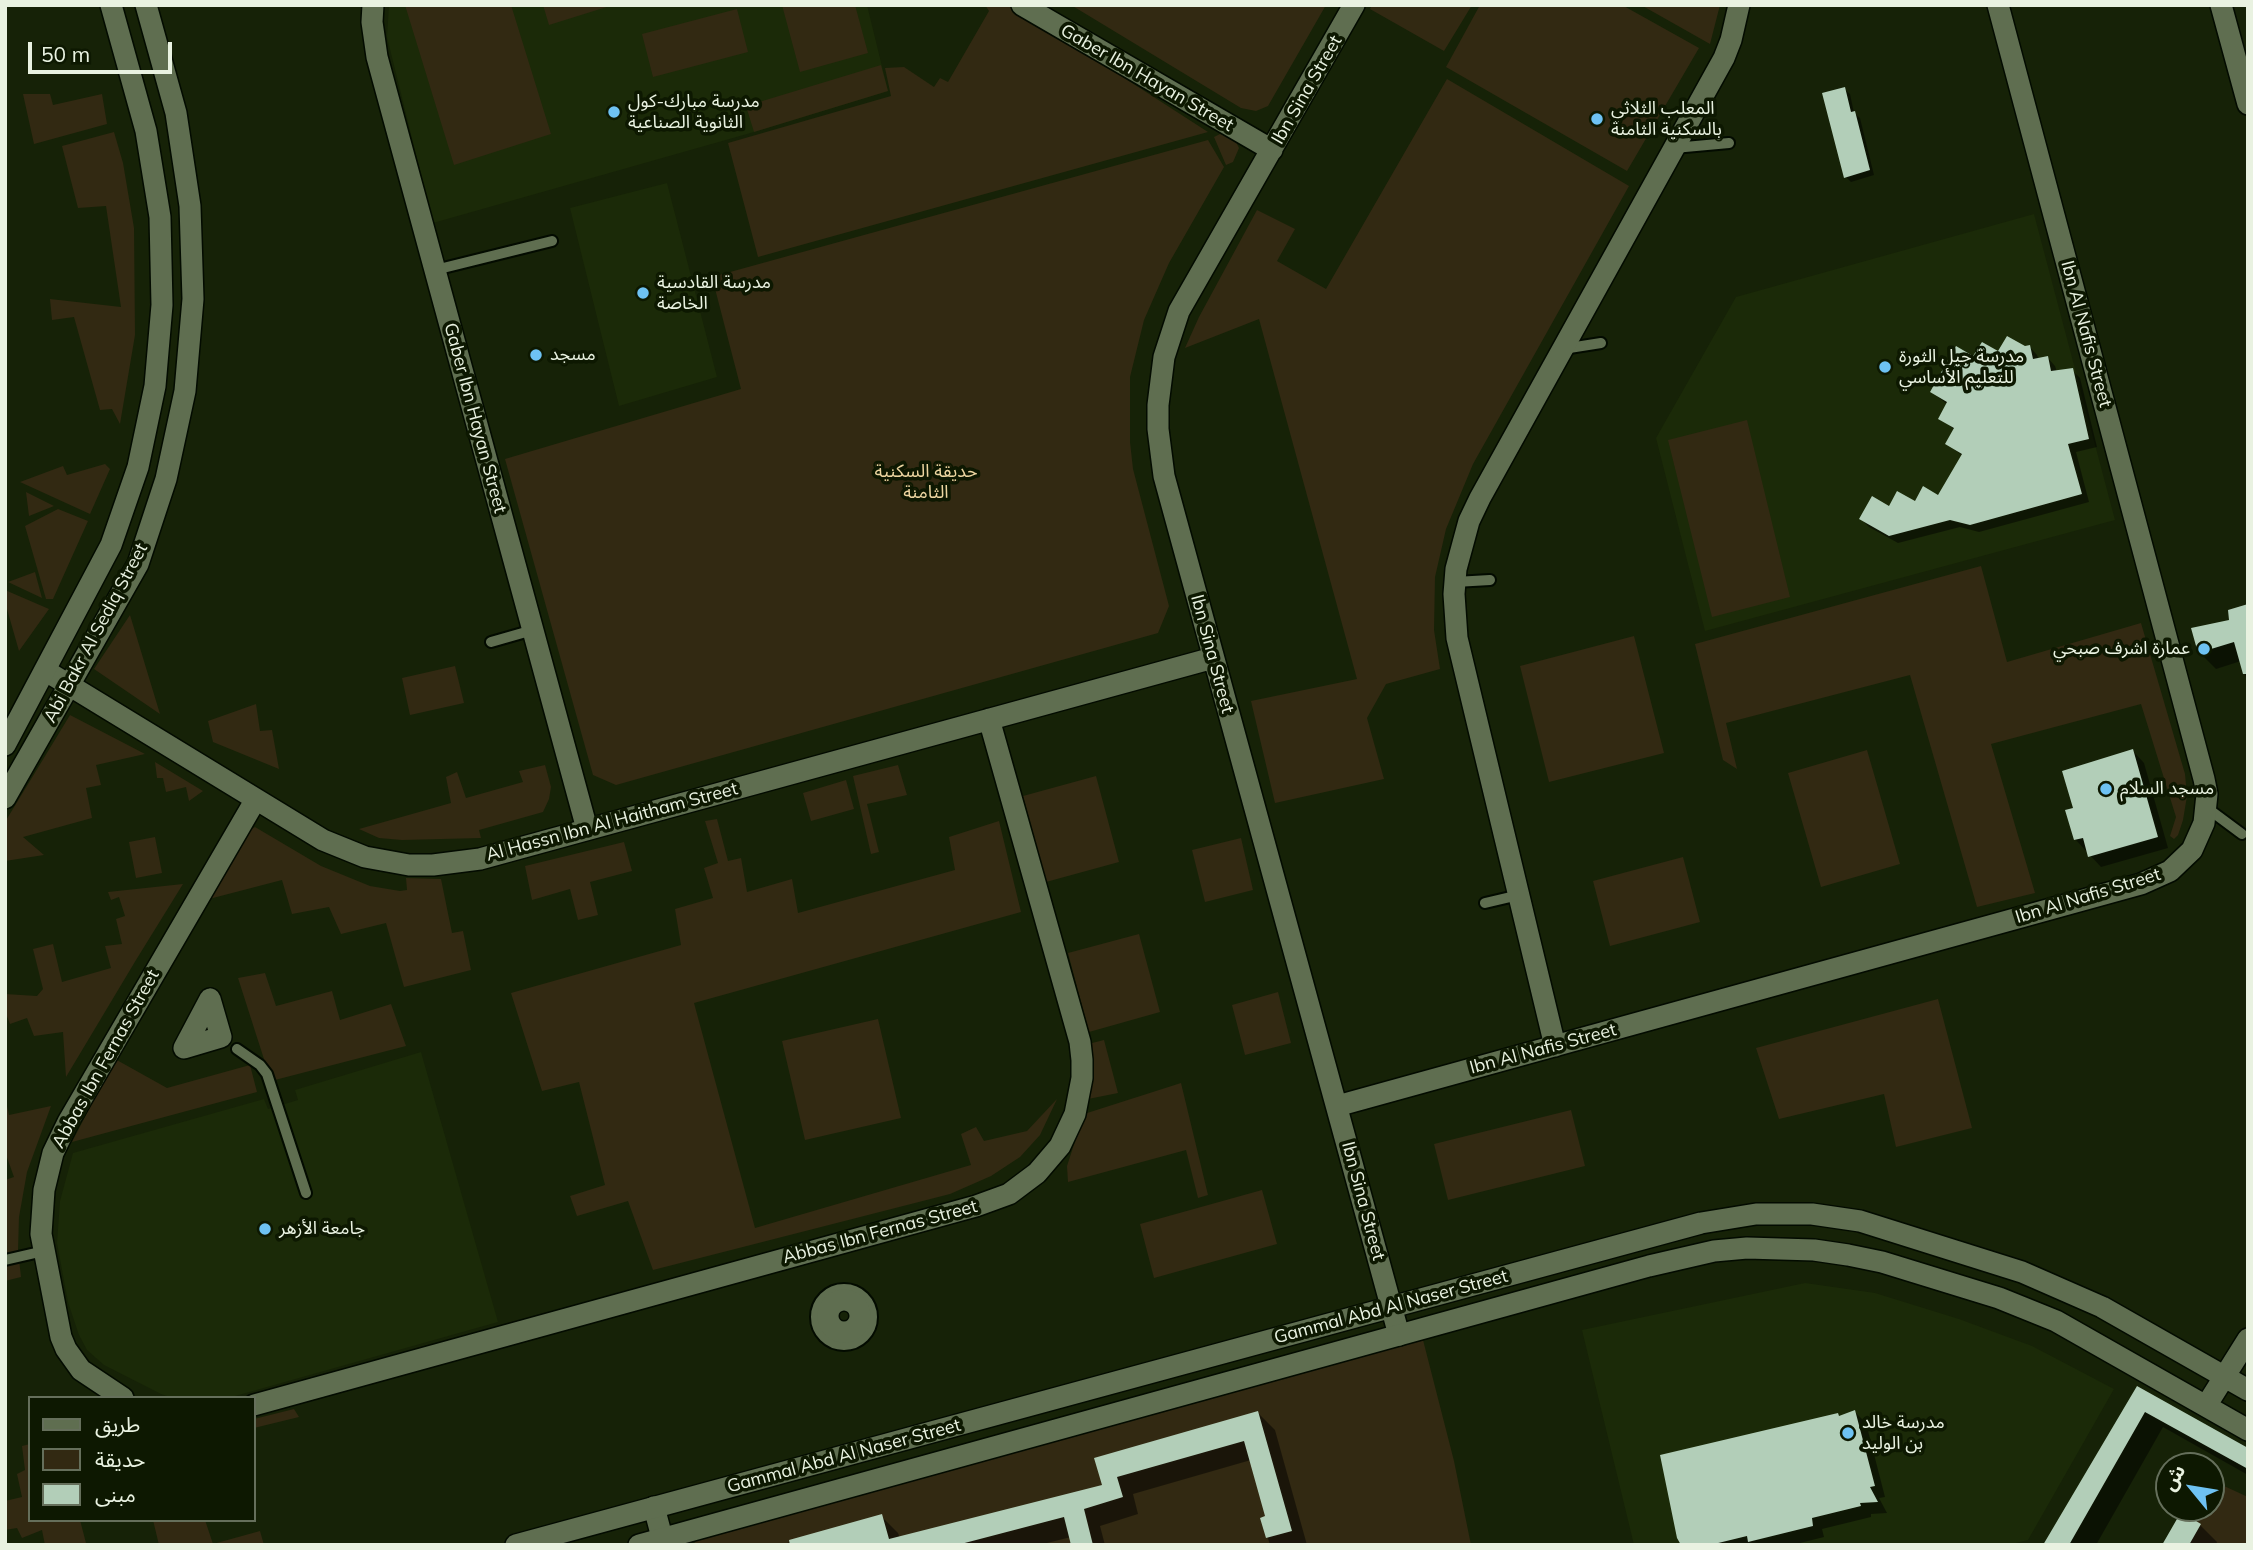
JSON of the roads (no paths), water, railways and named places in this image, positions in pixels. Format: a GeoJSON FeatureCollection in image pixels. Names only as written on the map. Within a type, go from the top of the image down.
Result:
{"type":"FeatureCollection","features":[{"type":"Feature","properties":{"kind":"street","name":"Abi Bakr Al Sediq Street"},"geometry":{"type":"LineString","coordinates":[[5,745],[111,545],[147,427],[160,346],[162,261],[154,174],[143,120],[111,5]]}},
{"type":"Feature","properties":{"kind":"street","name":"Abi Bakr Al Sediq Street"},"geometry":{"type":"LineString","coordinates":[[5,799],[138,564],[177,435],[190,346],[193,253],[185,159],[165,67],[146,5]]}},
{"type":"Feature","properties":{"kind":"street","name":"Gaber Ibn Hayan Street"},"geometry":{"type":"LineString","coordinates":[[373,5],[372,22],[377,57],[587,829]]}},
{"type":"Feature","properties":{"kind":"street","name":"Gaber Ibn Hayan Street"},"geometry":{"type":"LineString","coordinates":[[1022,5],[1272,150]]}},
{"type":"Feature","properties":{"kind":"street","name":"Ibn Sina Street"},"geometry":{"type":"LineString","coordinates":[[1354,5],[1179,311],[1167,346],[1160,382],[1158,429],[1164,476],[1399,1335]]}},
{"type":"Feature","properties":{"kind":"street"},"geometry":{"type":"LineString","coordinates":[[1555,1046],[1457,638],[1455,582],[1461,545],[1469,521],[1724,58],[1734,31],[1739,5]]}},
{"type":"Feature","properties":{"kind":"street","name":"Ibn Al Nafis Street"},"geometry":{"type":"LineString","coordinates":[[1336,1106],[2156,879],[2170,871],[2192,850],[2200,836],[2207,808],[2207,793],[2201,766],[1998,5]]}},
{"type":"Feature","properties":{"kind":"street"},"geometry":{"type":"LineString","coordinates":[[2221,5],[2248,104]]}},
{"type":"Feature","properties":{"kind":"street","name":"Al Hassn Ibn Al Haitham Street"},"geometry":{"type":"LineString","coordinates":[[46,671],[323,839],[365,857],[409,864],[457,863],[1213,658]]}},
{"type":"Feature","properties":{"kind":"street","name":"Abbas Ibn Fernas Street"},"geometry":{"type":"LineString","coordinates":[[256,1404],[976,1206],[1009,1194],[1037,1173],[1060,1146],[1072,1123],[1080,1097],[1082,1060],[1076,1029],[989,719]]}},
{"type":"Feature","properties":{"kind":"street","name":"Abbas Ibn Fernas Street"},"geometry":{"type":"LineString","coordinates":[[120,1396],[80,1370],[61,1337],[41,1234],[44,1191],[60,1137],[256,799]]}},
{"type":"Feature","properties":{"kind":"street","name":"Gammal Abd Al Naser Street"},"geometry":{"type":"LineString","coordinates":[[516,1545],[1701,1223],[1756,1214],[1812,1213],[1860,1221],[2050,1283],[2102,1307],[2248,1390]]}},
{"type":"Feature","properties":{"kind":"street","name":"Gammal Abd Al Naser Street"},"geometry":{"type":"LineString","coordinates":[[639,1545],[663,1541],[1681,1257],[1747,1248],[1814,1250],[1882,1262],[2025,1307],[2247,1428]]}},
{"type":"Feature","properties":{"kind":"street"},"geometry":{"type":"LineString","coordinates":[[2206,1406],[2248,1339]]}},
{"type":"Feature","properties":{"kind":"street"},"geometry":{"type":"LineString","coordinates":[[654,1507],[663,1541]]}},
{"type":"Feature","properties":{"kind":"lane"},"geometry":{"type":"LineString","coordinates":[[1674,148],[1729,143]]}},
{"type":"Feature","properties":{"kind":"lane"},"geometry":{"type":"LineString","coordinates":[[435,270],[552,241]]}},
{"type":"Feature","properties":{"kind":"lane"},"geometry":{"type":"LineString","coordinates":[[1563,349],[1601,343]]}},
{"type":"Feature","properties":{"kind":"lane"},"geometry":{"type":"LineString","coordinates":[[1455,582],[1489,580]]}},
{"type":"Feature","properties":{"kind":"lane"},"geometry":{"type":"LineString","coordinates":[[491,642],[533,630]]}},
{"type":"Feature","properties":{"kind":"lane"},"geometry":{"type":"LineString","coordinates":[[2207,808],[2242,834]]}},
{"type":"Feature","properties":{"kind":"lane"},"geometry":{"type":"LineString","coordinates":[[1485,903],[1519,895]]}},
{"type":"Feature","properties":{"kind":"lane"},"geometry":{"type":"LineString","coordinates":[[237,1049],[260,1065],[267,1074],[306,1193]]}},
{"type":"Feature","properties":{"kind":"lane"},"geometry":{"type":"LineString","coordinates":[[5,1260],[44,1251]]}},
{"type":"Feature","properties":{"kind":"lane"},"geometry":{"type":"LineString","coordinates":[[843,1289],[861,1294],[872,1311],[870,1330],[864,1338],[846,1346],[828,1340],[817,1324],[819,1305],[833,1291],[843,1289]]}},
{"type":"Feature","properties":{"kind":"place","name":"مدرسة مبارك-كول الثانوية الصناعية"},"geometry":{"type":"Point","coordinates":[614,112]}},
{"type":"Feature","properties":{"kind":"place","name":"المعلب الثلاثي بالسكنية الثامنة"},"geometry":{"type":"Point","coordinates":[1597,119]}},
{"type":"Feature","properties":{"kind":"place","name":"مدرسة القادسية الخاصة"},"geometry":{"type":"Point","coordinates":[643,293]}},
{"type":"Feature","properties":{"kind":"place","name":"مسجد"},"geometry":{"type":"Point","coordinates":[536,355]}},
{"type":"Feature","properties":{"kind":"place","name":"مدرسة جيل الثورة للتعليم الأساسي"},"geometry":{"type":"Point","coordinates":[1885,367]}},
{"type":"Feature","properties":{"kind":"place","name":"عمارة اشرف صبحي"},"geometry":{"type":"Point","coordinates":[2204,649]}},
{"type":"Feature","properties":{"kind":"place","name":"مسجد السلام"},"geometry":{"type":"Point","coordinates":[2106,789]}},
{"type":"Feature","properties":{"kind":"place","name":"جامعة الأزهر"},"geometry":{"type":"Point","coordinates":[265,1229]}},
{"type":"Feature","properties":{"kind":"place","name":"مدرسة خالد بن الوليد"},"geometry":{"type":"Point","coordinates":[1848,1433]}},
{"type":"Feature","properties":{"kind":"park label","name":"حديقة السكنية الثامنة"},"geometry":{"type":"Point","coordinates":[926,482]}}]}
